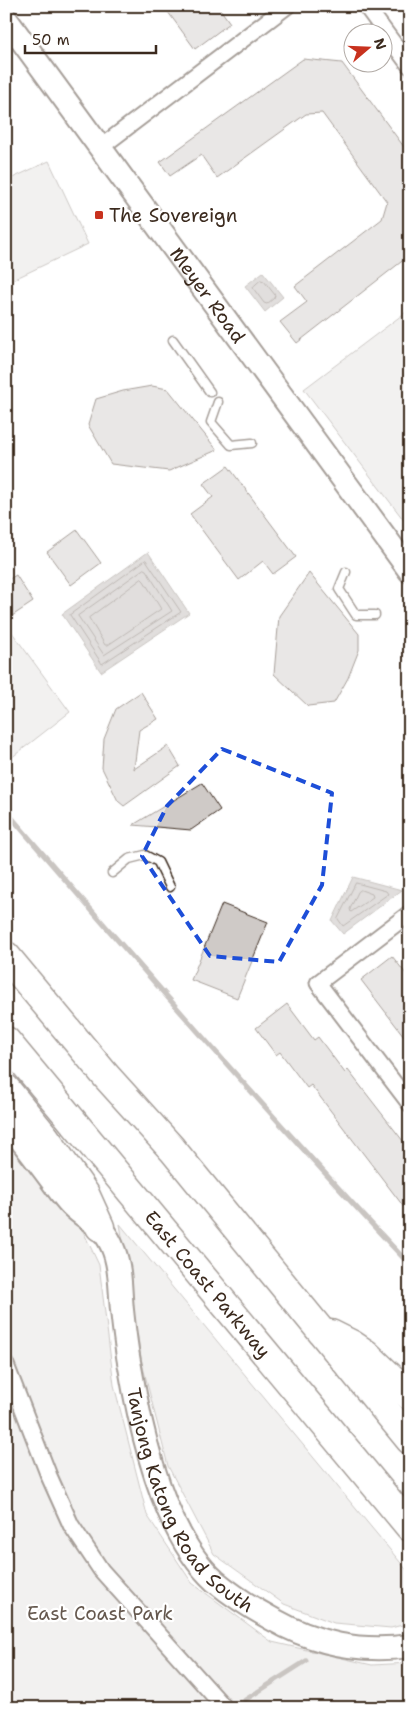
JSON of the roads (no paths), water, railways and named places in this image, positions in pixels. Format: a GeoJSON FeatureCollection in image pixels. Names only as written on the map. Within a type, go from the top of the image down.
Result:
{"type":"FeatureCollection","features":[{"type":"Feature","properties":{"kind":"highway"},"geometry":{"type":"LineString","coordinates":[[6,956],[106,1076],[172,1150],[410,1440]]}},
{"type":"Feature","properties":{"kind":"highway","name":"East Coast Parkway"},"geometry":{"type":"LineString","coordinates":[[6,1041],[410,1527]]}},
{"type":"Feature","properties":{"kind":"highway"},"geometry":{"type":"LineString","coordinates":[[6,1090],[45,1137],[85,1194],[100,1226]]}},
{"type":"Feature","properties":{"kind":"highway"},"geometry":{"type":"LineString","coordinates":[[318,1327],[366,1354],[410,1396]]}},
{"type":"Feature","properties":{"kind":"main road","name":"Meyer Road"},"geometry":{"type":"LineString","coordinates":[[6,19],[406,560]]}},
{"type":"Feature","properties":{"kind":"main road"},"geometry":{"type":"LineString","coordinates":[[6,1122],[71,1206],[100,1226]]}},
{"type":"Feature","properties":{"kind":"main road","name":"Tanjong Katong Road South"},"geometry":{"type":"LineString","coordinates":[[100,1226],[108,1236],[118,1264],[122,1312],[130,1366],[143,1432],[163,1498],[176,1528],[194,1556],[214,1580],[242,1602],[294,1632],[351,1648],[410,1646]]}},
{"type":"Feature","properties":{"kind":"street"},"geometry":{"type":"LineString","coordinates":[[101,147],[287,6]]}},
{"type":"Feature","properties":{"kind":"street"},"geometry":{"type":"LineString","coordinates":[[366,6],[410,66]]}},
{"type":"Feature","properties":{"kind":"street"},"geometry":{"type":"LineString","coordinates":[[410,913],[318,983],[410,1104]]}},
{"type":"Feature","properties":{"kind":"street"},"geometry":{"type":"LineString","coordinates":[[6,1365],[49,1476],[71,1524],[101,1570],[224,1708]]}},
{"type":"Feature","properties":{"kind":"lane"},"geometry":{"type":"LineString","coordinates":[[173,340],[210,392]]}},
{"type":"Feature","properties":{"kind":"lane"},"geometry":{"type":"LineString","coordinates":[[218,402],[211,422],[231,445],[252,443]]}},
{"type":"Feature","properties":{"kind":"lane"},"geometry":{"type":"LineString","coordinates":[[346,572],[339,589],[356,615],[375,615]]}},
{"type":"Feature","properties":{"kind":"lane"},"geometry":{"type":"LineString","coordinates":[[112,873],[129,859],[145,855],[158,862],[170,887]]}},
{"type":"Feature","properties":{"kind":"water"},"geometry":{"type":"Polygon","coordinates":[[[263,272],[283,297],[265,312],[245,286],[263,272]]]}},
{"type":"Feature","properties":{"kind":"water"},"geometry":{"type":"Polygon","coordinates":[[[148,552],[189,613],[101,672],[62,614],[148,552]]]}},
{"type":"Feature","properties":{"kind":"water"},"geometry":{"type":"Polygon","coordinates":[[[353,877],[402,890],[343,934],[332,921],[353,877]]]}},
{"type":"Feature","properties":{"kind":"waterway"},"geometry":{"type":"LineString","coordinates":[[6,811],[205,1040],[410,1265]]}},
{"type":"Feature","properties":{"kind":"waterway"},"geometry":{"type":"LineString","coordinates":[[245,1700],[306,1661]]}},
{"type":"Feature","properties":{"kind":"place","name":"The Sovereign"},"geometry":{"type":"Point","coordinates":[99,215]}},
{"type":"Feature","properties":{"kind":"park label","name":"East Coast Park"},"geometry":{"type":"Point","coordinates":[100,1613]}}]}
